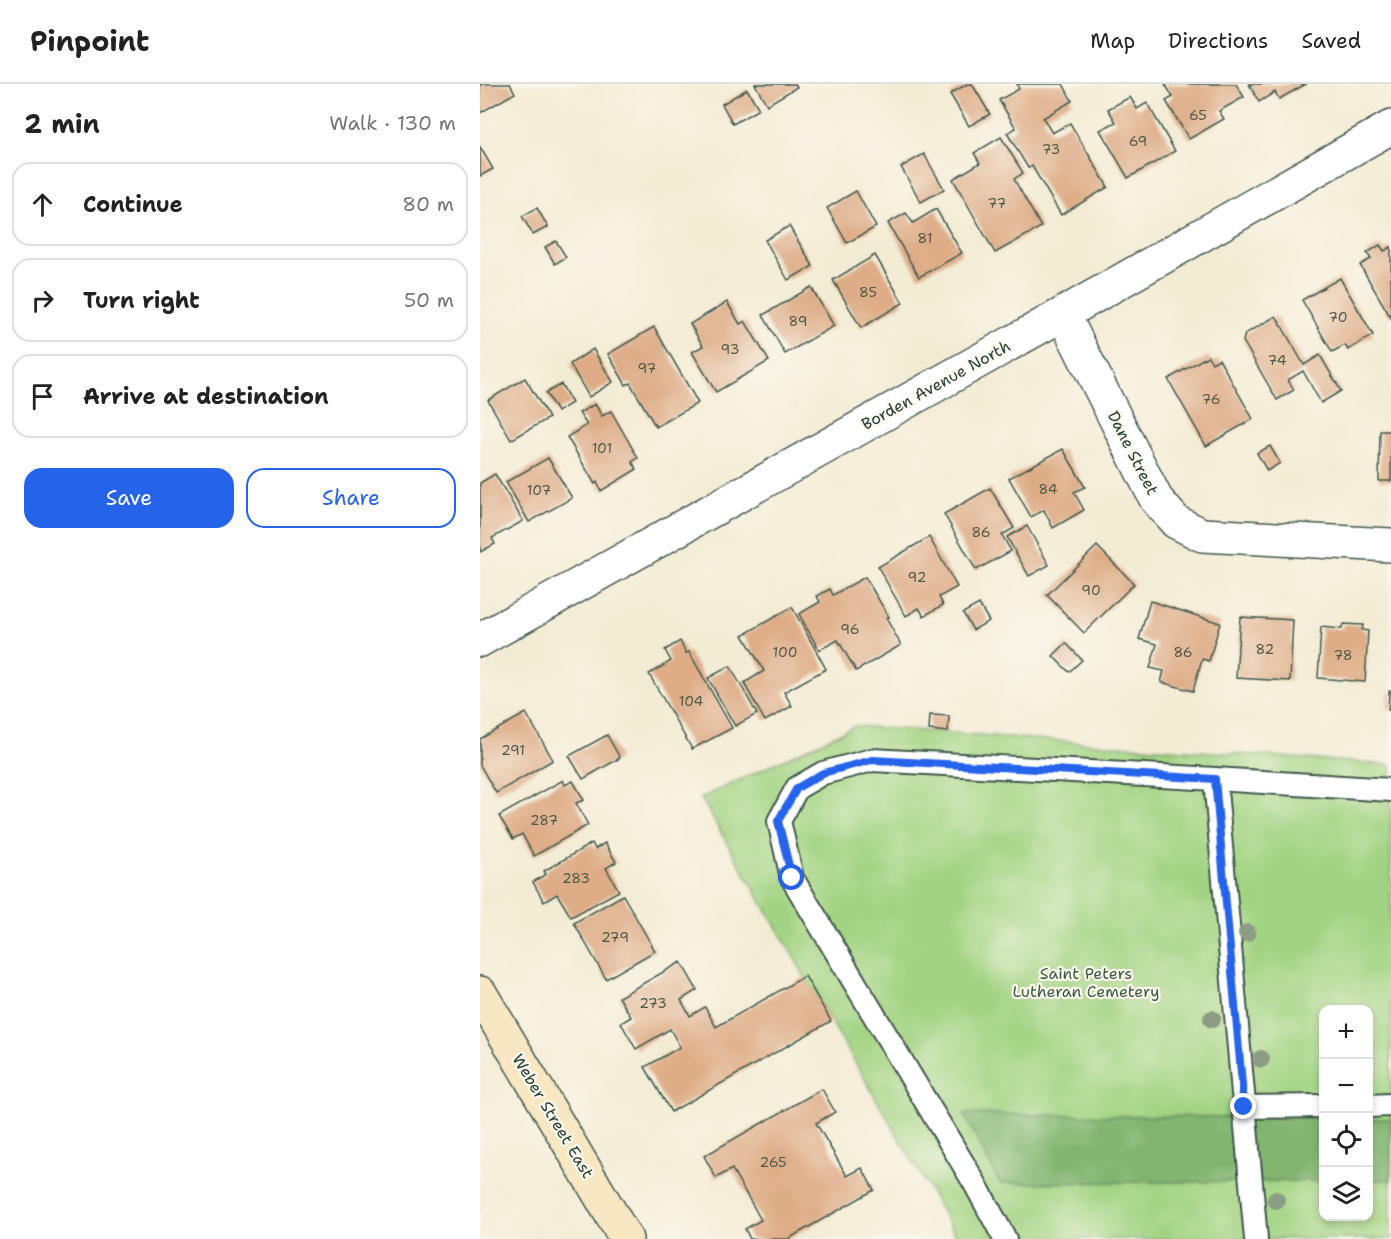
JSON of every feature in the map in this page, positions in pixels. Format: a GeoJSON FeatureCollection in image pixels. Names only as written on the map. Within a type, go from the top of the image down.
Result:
{"type":"FeatureCollection","features":[{"type":"Feature","properties":{"kind":"main road","name":"Weber Street East"},"geometry":{"type":"LineString","coordinates":[[482,1000],[626,1239]]}},
{"type":"Feature","properties":{"kind":"street","name":"Borden Avenue North"},"geometry":{"type":"LineString","coordinates":[[480,640],[1391,128]]}},
{"type":"Feature","properties":{"kind":"street","name":"Dane Street"},"geometry":{"type":"LineString","coordinates":[[1063,314],[1156,499],[1176,522],[1203,535],[1391,545]]}},
{"type":"Feature","properties":{"kind":"lane"},"geometry":{"type":"LineString","coordinates":[[1005,1239],[974,1182],[792,878],[778,821],[797,788],[823,773],[872,760],[1391,790]]}},
{"type":"Feature","properties":{"kind":"lane"},"geometry":{"type":"LineString","coordinates":[[1215,779],[1256,1239]]}},
{"type":"Feature","properties":{"kind":"lane"},"geometry":{"type":"LineString","coordinates":[[1373,1106],[1391,1105]]}},
{"type":"Feature","properties":{"kind":"lane"},"geometry":{"type":"LineString","coordinates":[[1244,1107],[1319,1106]]}},
{"type":"Feature","properties":{"kind":"green space","name":"Saint Peters Lutheran Cemetery"},"geometry":{"type":"Polygon","coordinates":[[[855,726],[1391,765],[1391,1239],[958,1239],[701,798],[855,726]]]}},
{"type":"Feature","properties":{"kind":"green space"},"geometry":{"type":"Polygon","coordinates":[[[964,1114],[1319,1118],[1319,1181],[1000,1183],[964,1114]]]}},
{"type":"Feature","properties":{"kind":"green space"},"geometry":{"type":"Polygon","coordinates":[[[1373,1119],[1391,1119],[1391,1180],[1373,1180],[1373,1119]]]}},
{"type":"Feature","properties":{"kind":"building"},"geometry":{"type":"Polygon","coordinates":[[[480,84],[510,84],[515,93],[480,113],[480,84]]]}},
{"type":"Feature","properties":{"kind":"building"},"geometry":{"type":"Polygon","coordinates":[[[755,84],[795,84],[797,87],[767,105],[755,84]]]}},
{"type":"Feature","properties":{"kind":"building"},"geometry":{"type":"Polygon","coordinates":[[[967,84],[972,84],[990,114],[969,126],[950,94],[967,84]]]}},
{"type":"Feature","properties":{"kind":"building"},"geometry":{"type":"Polygon","coordinates":[[[1017,84],[1063,84],[1072,101],[1043,118],[1052,133],[1070,123],[1108,187],[1061,215],[1032,166],[1028,168],[1007,133],[1016,128],[999,100],[1019,89],[1017,84]]]}},
{"type":"Feature","properties":{"kind":"building"},"geometry":{"type":"Polygon","coordinates":[[[1165,84],[1236,84],[1244,97],[1219,111],[1224,119],[1189,139],[1166,101],[1173,97],[1165,84]]]}},
{"type":"Feature","properties":{"kind":"building"},"geometry":{"type":"Polygon","coordinates":[[[1249,84],[1306,84],[1279,99],[1275,92],[1259,102],[1249,84]]]}},
{"type":"Feature","properties":{"kind":"building"},"geometry":{"type":"Polygon","coordinates":[[[747,89],[759,109],[733,124],[722,104],[747,89]]]}},
{"type":"Feature","properties":{"kind":"building"},"geometry":{"type":"Polygon","coordinates":[[[1130,97],[1137,109],[1147,103],[1175,151],[1128,178],[1100,130],[1116,122],[1108,109],[1130,97]]]}},
{"type":"Feature","properties":{"kind":"building"},"geometry":{"type":"Polygon","coordinates":[[[1001,137],[1023,173],[1014,179],[1041,227],[995,253],[953,179],[980,163],[974,153],[1001,137]]]}},
{"type":"Feature","properties":{"kind":"building"},"geometry":{"type":"Polygon","coordinates":[[[480,147],[493,169],[480,176],[480,147]]]}},
{"type":"Feature","properties":{"kind":"building"},"geometry":{"type":"Polygon","coordinates":[[[924,154],[944,189],[921,202],[901,167],[924,154]]]}},
{"type":"Feature","properties":{"kind":"building"},"geometry":{"type":"Polygon","coordinates":[[[856,191],[876,227],[847,243],[827,208],[856,191]]]}},
{"type":"Feature","properties":{"kind":"building"},"geometry":{"type":"Polygon","coordinates":[[[537,208],[548,227],[533,235],[522,216],[537,208]]]}},
{"type":"Feature","properties":{"kind":"building"},"geometry":{"type":"Polygon","coordinates":[[[936,209],[962,253],[919,277],[888,223],[906,213],[913,223],[936,209]]]}},
{"type":"Feature","properties":{"kind":"building"},"geometry":{"type":"Polygon","coordinates":[[[789,226],[813,266],[788,280],[765,240],[789,226]]]}},
{"type":"Feature","properties":{"kind":"building"},"geometry":{"type":"Polygon","coordinates":[[[556,241],[566,257],[555,264],[545,247],[556,241]]]}},
{"type":"Feature","properties":{"kind":"building"},"geometry":{"type":"Polygon","coordinates":[[[1380,245],[1384,251],[1391,247],[1391,318],[1360,265],[1371,259],[1367,253],[1380,245]]]}},
{"type":"Feature","properties":{"kind":"building"},"geometry":{"type":"Polygon","coordinates":[[[875,255],[903,303],[861,328],[833,280],[875,255]]]}},
{"type":"Feature","properties":{"kind":"building"},"geometry":{"type":"Polygon","coordinates":[[[1340,278],[1373,335],[1348,350],[1345,345],[1332,352],[1302,300],[1340,278]]]}},
{"type":"Feature","properties":{"kind":"building"},"geometry":{"type":"Polygon","coordinates":[[[811,287],[834,326],[785,354],[763,315],[811,287]]]}},
{"type":"Feature","properties":{"kind":"building"},"geometry":{"type":"Polygon","coordinates":[[[727,302],[740,324],[745,321],[769,361],[716,392],[692,352],[703,346],[690,324],[727,302]]]}},
{"type":"Feature","properties":{"kind":"building"},"geometry":{"type":"Polygon","coordinates":[[[1276,316],[1304,365],[1320,355],[1341,391],[1321,403],[1303,371],[1288,380],[1294,390],[1277,400],[1243,341],[1245,334],[1276,316]]]}},
{"type":"Feature","properties":{"kind":"building"},"geometry":{"type":"Polygon","coordinates":[[[654,327],[698,403],[656,427],[630,383],[626,385],[608,354],[654,327]]]}},
{"type":"Feature","properties":{"kind":"building"},"geometry":{"type":"Polygon","coordinates":[[[593,349],[613,382],[589,397],[570,364],[593,349]]]}},
{"type":"Feature","properties":{"kind":"building"},"geometry":{"type":"Polygon","coordinates":[[[1208,356],[1212,363],[1219,359],[1253,419],[1206,446],[1168,379],[1208,356]]]}},
{"type":"Feature","properties":{"kind":"building"},"geometry":{"type":"Polygon","coordinates":[[[525,378],[549,418],[511,440],[488,400],[525,378]]]}},
{"type":"Feature","properties":{"kind":"building"},"geometry":{"type":"Polygon","coordinates":[[[561,384],[572,403],[557,412],[546,393],[561,384]]]}},
{"type":"Feature","properties":{"kind":"building"},"geometry":{"type":"Polygon","coordinates":[[[595,404],[602,416],[611,411],[638,458],[632,462],[637,469],[601,491],[567,437],[587,425],[579,413],[595,404]]]}},
{"type":"Feature","properties":{"kind":"building"},"geometry":{"type":"Polygon","coordinates":[[[1380,431],[1391,431],[1391,481],[1379,481],[1380,431]]]}},
{"type":"Feature","properties":{"kind":"building"},"geometry":{"type":"Polygon","coordinates":[[[1270,446],[1280,463],[1267,471],[1257,453],[1270,446]]]}},
{"type":"Feature","properties":{"kind":"building"},"geometry":{"type":"Polygon","coordinates":[[[1063,449],[1085,487],[1074,492],[1084,510],[1053,528],[1044,510],[1031,517],[1009,478],[1063,449]]]}},
{"type":"Feature","properties":{"kind":"building"},"geometry":{"type":"Polygon","coordinates":[[[548,458],[572,498],[529,522],[506,482],[548,458]]]}},
{"type":"Feature","properties":{"kind":"building"},"geometry":{"type":"Polygon","coordinates":[[[495,474],[523,521],[492,538],[495,544],[480,552],[480,483],[495,474]]]}},
{"type":"Feature","properties":{"kind":"building"},"geometry":{"type":"Polygon","coordinates":[[[990,488],[1014,528],[1002,535],[1011,551],[976,570],[944,514],[990,488]]]}},
{"type":"Feature","properties":{"kind":"building"},"geometry":{"type":"Polygon","coordinates":[[[1027,526],[1049,565],[1029,576],[1007,537],[1027,526]]]}},
{"type":"Feature","properties":{"kind":"building"},"geometry":{"type":"Polygon","coordinates":[[[929,537],[957,587],[939,597],[943,605],[924,616],[919,608],[906,616],[878,567],[929,537]]]}},
{"type":"Feature","properties":{"kind":"building"},"geometry":{"type":"Polygon","coordinates":[[[1097,546],[1134,584],[1084,633],[1047,595],[1097,546]]]}},
{"type":"Feature","properties":{"kind":"building"},"geometry":{"type":"Polygon","coordinates":[[[865,577],[889,617],[886,618],[901,645],[856,671],[838,640],[819,650],[799,614],[820,602],[817,596],[830,589],[833,595],[865,577]]]}},
{"type":"Feature","properties":{"kind":"building"},"geometry":{"type":"Polygon","coordinates":[[[1150,601],[1220,623],[1209,661],[1202,659],[1193,691],[1161,682],[1164,671],[1150,668],[1157,644],[1139,639],[1150,601]]]}},
{"type":"Feature","properties":{"kind":"building"},"geometry":{"type":"Polygon","coordinates":[[[979,604],[989,621],[973,630],[963,613],[979,604]]]}},
{"type":"Feature","properties":{"kind":"building"},"geometry":{"type":"Polygon","coordinates":[[[792,607],[826,669],[784,692],[792,706],[765,721],[744,683],[764,671],[743,635],[792,607]]]}},
{"type":"Feature","properties":{"kind":"building"},"geometry":{"type":"Polygon","coordinates":[[[1240,617],[1293,620],[1290,681],[1236,678],[1240,617]]]}},
{"type":"Feature","properties":{"kind":"building"},"geometry":{"type":"Polygon","coordinates":[[[1343,624],[1363,625],[1362,630],[1368,631],[1365,682],[1318,678],[1321,627],[1342,629],[1343,624]]]}},
{"type":"Feature","properties":{"kind":"building"},"geometry":{"type":"Polygon","coordinates":[[[680,641],[686,653],[689,652],[732,728],[692,749],[649,674],[671,661],[665,650],[680,641]]]}},
{"type":"Feature","properties":{"kind":"building"},"geometry":{"type":"Polygon","coordinates":[[[1066,643],[1082,660],[1069,672],[1053,656],[1066,643]]]}},
{"type":"Feature","properties":{"kind":"building"},"geometry":{"type":"Polygon","coordinates":[[[730,666],[757,714],[735,726],[708,678],[730,666]]]}},
{"type":"Feature","properties":{"kind":"building"},"geometry":{"type":"Polygon","coordinates":[[[1389,691],[1391,691],[1391,710],[1388,710],[1389,691]]]}},
{"type":"Feature","properties":{"kind":"building"},"geometry":{"type":"Polygon","coordinates":[[[526,713],[553,760],[496,793],[480,765],[480,739],[526,713]]]}},
{"type":"Feature","properties":{"kind":"building"},"geometry":{"type":"Polygon","coordinates":[[[930,715],[949,716],[948,732],[929,730],[930,715]]]}},
{"type":"Feature","properties":{"kind":"building"},"geometry":{"type":"Polygon","coordinates":[[[607,735],[620,758],[583,779],[569,756],[607,735]]]}},
{"type":"Feature","properties":{"kind":"building"},"geometry":{"type":"Polygon","coordinates":[[[563,780],[565,785],[573,781],[584,800],[576,803],[588,825],[534,856],[522,834],[513,839],[499,816],[563,780]]]}},
{"type":"Feature","properties":{"kind":"building"},"geometry":{"type":"Polygon","coordinates":[[[592,843],[595,849],[605,843],[616,862],[606,868],[619,891],[571,917],[557,894],[544,902],[533,882],[546,874],[544,871],[592,843]]]}},
{"type":"Feature","properties":{"kind":"building"},"geometry":{"type":"Polygon","coordinates":[[[623,895],[655,951],[606,979],[574,923],[623,895]]]}},
{"type":"Feature","properties":{"kind":"building"},"geometry":{"type":"Polygon","coordinates":[[[681,962],[697,990],[681,1000],[690,1016],[705,1007],[716,1027],[805,976],[831,1021],[671,1112],[645,1067],[680,1047],[670,1029],[636,1049],[621,1023],[631,1017],[619,997],[681,962]]]}},
{"type":"Feature","properties":{"kind":"building"},"geometry":{"type":"Polygon","coordinates":[[[822,1089],[835,1112],[816,1123],[847,1176],[862,1168],[874,1190],[788,1239],[750,1239],[745,1229],[761,1220],[732,1169],[716,1178],[704,1156],[822,1089]]]}},
{"type":"Feature","properties":{"kind":"route"},"geometry":{"type":"LineString","coordinates":[[792,878],[778,821],[797,788],[823,773],[872,760],[1215,779],[1244,1107]]}}]}
